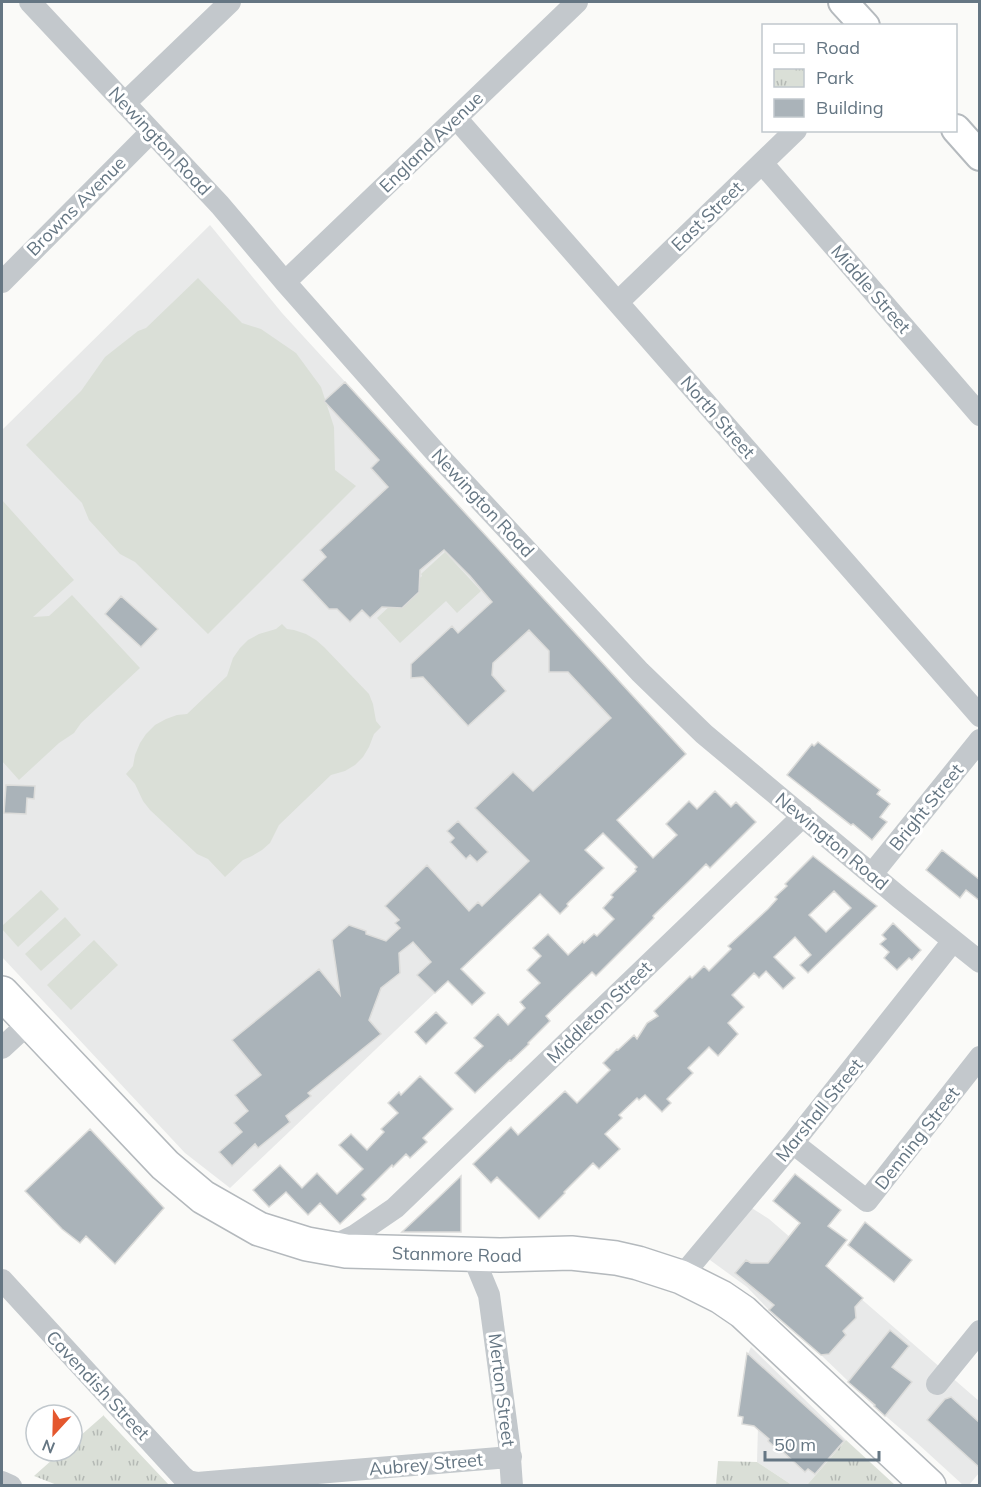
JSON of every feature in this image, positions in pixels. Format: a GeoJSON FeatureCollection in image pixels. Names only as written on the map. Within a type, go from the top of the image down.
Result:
{"type":"FeatureCollection","features":[{"type":"Feature","properties":{"kind":"highway","name":"Stanmore Road"},"geometry":{"type":"LineString","coordinates":[[2,993],[165,1165],[203,1197],[259,1229],[307,1245],[346,1251],[595,1254],[638,1263],[681,1277],[721,1297],[743,1312],[929,1485]]}},
{"type":"Feature","properties":{"kind":"main road"},"geometry":{"type":"LineString","coordinates":[[843,2],[863,24]]}},
{"type":"Feature","properties":{"kind":"main road"},"geometry":{"type":"LineString","coordinates":[[957,130],[980,156]]}},
{"type":"Feature","properties":{"kind":"street","name":"Newington Road"},"geometry":{"type":"LineString","coordinates":[[30,2],[220,205],[436,453],[640,672],[704,734],[980,962]]}},
{"type":"Feature","properties":{"kind":"street"},"geometry":{"type":"LineString","coordinates":[[125,103],[230,2]]}},
{"type":"Feature","properties":{"kind":"street","name":"England Avenue"},"geometry":{"type":"LineString","coordinates":[[285,282],[577,2]]}},
{"type":"Feature","properties":{"kind":"street","name":"North Street"},"geometry":{"type":"LineString","coordinates":[[456,118],[980,716]]}},
{"type":"Feature","properties":{"kind":"street","name":"Browns Avenue"},"geometry":{"type":"LineString","coordinates":[[2,282],[151,132]]}},
{"type":"Feature","properties":{"kind":"street","name":"East Street"},"geometry":{"type":"LineString","coordinates":[[618,302],[794,132]]}},
{"type":"Feature","properties":{"kind":"street","name":"Middle Street"},"geometry":{"type":"LineString","coordinates":[[762,163],[980,415]]}},
{"type":"Feature","properties":{"kind":"street","name":"Bright Street"},"geometry":{"type":"LineString","coordinates":[[872,874],[980,740]]}},
{"type":"Feature","properties":{"kind":"street","name":"Middleton Street"},"geometry":{"type":"LineString","coordinates":[[328,1249],[354,1236],[395,1208],[803,816]]}},
{"type":"Feature","properties":{"kind":"street","name":"Marshall Street"},"geometry":{"type":"LineString","coordinates":[[681,1277],[793,1143],[953,941]]}},
{"type":"Feature","properties":{"kind":"street"},"geometry":{"type":"LineString","coordinates":[[2,1048],[29,1023]]}},
{"type":"Feature","properties":{"kind":"street","name":"Denning Street"},"geometry":{"type":"LineString","coordinates":[[793,1143],[867,1201],[980,1057]]}},
{"type":"Feature","properties":{"kind":"street"},"geometry":{"type":"LineString","coordinates":[[395,1208],[390,1227],[396,1253]]}},
{"type":"Feature","properties":{"kind":"street","name":"Merton Street"},"geometry":{"type":"LineString","coordinates":[[486,1254],[489,1295],[511,1457],[512,1485]]}},
{"type":"Feature","properties":{"kind":"street","name":"Cavendish Street"},"geometry":{"type":"LineString","coordinates":[[2,1280],[182,1476],[188,1481],[197,1483]]}},
{"type":"Feature","properties":{"kind":"street"},"geometry":{"type":"LineString","coordinates":[[937,1384],[980,1331]]}},
{"type":"Feature","properties":{"kind":"street","name":"Aubrey Street"},"geometry":{"type":"LineString","coordinates":[[197,1483],[511,1457]]}},
{"type":"Feature","properties":{"kind":"street"},"geometry":{"type":"LineString","coordinates":[[2,1482],[11,1485]]}},
{"type":"Feature","properties":{"kind":"shaded area"},"geometry":{"type":"Polygon","coordinates":[[[210,225],[282,313],[686,754],[230,1188],[185,1153],[2,957],[2,430],[210,225]]]}},
{"type":"Feature","properties":{"kind":"shaded area"},"geometry":{"type":"Polygon","coordinates":[[[739,1200],[769,1219],[979,1401],[979,1473],[969,1485],[963,1485],[874,1406],[747,1287],[699,1252],[739,1200]]]}},
{"type":"Feature","properties":{"kind":"shaded area"},"geometry":{"type":"Polygon","coordinates":[[[751,1347],[846,1440],[807,1485],[792,1485],[757,1462],[758,1426],[738,1416],[747,1356],[751,1347]]]}},
{"type":"Feature","properties":{"kind":"green space"},"geometry":{"type":"Polygon","coordinates":[[[198,278],[242,323],[261,329],[296,353],[321,387],[334,427],[335,470],[356,486],[208,634],[135,562],[120,554],[89,520],[82,503],[26,445],[81,391],[105,357],[138,331],[146,328],[198,278]]]}},
{"type":"Feature","properties":{"kind":"green space"},"geometry":{"type":"Polygon","coordinates":[[[2,500],[74,580],[33,617],[49,616],[72,595],[140,668],[81,723],[74,733],[59,743],[19,780],[2,761],[2,500]]]}},
{"type":"Feature","properties":{"kind":"green space"},"geometry":{"type":"Polygon","coordinates":[[[445,552],[481,591],[457,613],[446,601],[400,643],[377,618],[445,552]]]}},
{"type":"Feature","properties":{"kind":"green space"},"geometry":{"type":"Polygon","coordinates":[[[282,624],[287,629],[306,634],[324,647],[369,694],[376,721],[381,727],[374,734],[363,757],[355,765],[331,775],[279,825],[270,843],[243,860],[225,877],[208,859],[197,854],[150,810],[135,784],[126,774],[133,766],[140,743],[155,725],[177,715],[187,714],[227,676],[233,658],[248,640],[276,629],[282,624]]]}},
{"type":"Feature","properties":{"kind":"green space"},"geometry":{"type":"Polygon","coordinates":[[[41,890],[59,909],[18,947],[2,929],[2,926],[41,890]]]}},
{"type":"Feature","properties":{"kind":"green space"},"geometry":{"type":"Polygon","coordinates":[[[65,917],[81,935],[41,971],[25,954],[65,917]]]}},
{"type":"Feature","properties":{"kind":"green space"},"geometry":{"type":"Polygon","coordinates":[[[94,940],[118,965],[71,1010],[47,985],[94,940]]]}},
{"type":"Feature","properties":{"kind":"green space"},"geometry":{"type":"Polygon","coordinates":[[[104,1415],[169,1485],[57,1485],[34,1476],[49,1463],[84,1463],[84,1432],[104,1415]]]}},
{"type":"Feature","properties":{"kind":"green space"},"geometry":{"type":"Polygon","coordinates":[[[846,1440],[895,1485],[807,1485],[846,1440]]]}},
{"type":"Feature","properties":{"kind":"green space"},"geometry":{"type":"Polygon","coordinates":[[[718,1461],[757,1462],[792,1485],[716,1485],[718,1461]]]}},
{"type":"Feature","properties":{"kind":"building"},"geometry":{"type":"Polygon","coordinates":[[[345,382],[686,754],[617,820],[653,858],[677,835],[666,824],[689,801],[697,809],[715,791],[731,807],[736,802],[756,822],[710,868],[706,864],[596,976],[592,972],[546,1016],[550,1021],[529,1044],[475,1093],[455,1073],[483,1046],[474,1038],[498,1014],[508,1025],[525,1008],[520,1002],[540,983],[527,970],[541,956],[533,948],[548,934],[568,955],[583,941],[584,943],[594,934],[597,936],[614,919],[603,908],[613,897],[611,895],[636,871],[637,867],[603,833],[585,850],[604,868],[567,904],[568,906],[560,914],[540,894],[461,969],[485,993],[472,1005],[448,981],[435,993],[417,975],[431,962],[413,942],[399,953],[400,973],[381,988],[369,1020],[381,1034],[308,1093],[311,1096],[286,1116],[290,1122],[258,1148],[255,1144],[232,1166],[219,1152],[242,1132],[234,1123],[248,1111],[235,1095],[261,1075],[232,1040],[319,969],[340,995],[332,940],[349,925],[386,941],[400,928],[395,923],[399,920],[385,906],[427,865],[469,911],[478,902],[482,906],[529,861],[475,808],[513,772],[533,791],[611,718],[568,672],[549,672],[549,651],[529,630],[493,663],[492,675],[506,691],[468,726],[423,677],[411,678],[411,664],[452,626],[458,633],[492,602],[444,550],[420,570],[419,592],[402,608],[382,607],[370,618],[362,610],[350,622],[337,609],[329,609],[302,580],[326,557],[320,550],[388,487],[371,468],[379,460],[324,401],[345,382]]]}},
{"type":"Feature","properties":{"kind":"building"},"geometry":{"type":"Polygon","coordinates":[[[121,596],[158,629],[141,647],[105,614],[121,596]]]}},
{"type":"Feature","properties":{"kind":"building"},"geometry":{"type":"Polygon","coordinates":[[[818,742],[880,790],[877,794],[890,804],[880,817],[887,822],[872,840],[787,775],[812,744],[814,746],[818,742]]]}},
{"type":"Feature","properties":{"kind":"building"},"geometry":{"type":"Polygon","coordinates":[[[6,785],[35,786],[34,799],[27,798],[26,814],[4,813],[6,785]]]}},
{"type":"Feature","properties":{"kind":"building"},"geometry":{"type":"Polygon","coordinates":[[[458,821],[488,852],[477,862],[470,855],[466,859],[450,842],[454,838],[447,831],[458,821]]]}},
{"type":"Feature","properties":{"kind":"building"},"geometry":{"type":"Polygon","coordinates":[[[942,850],[980,880],[980,901],[966,890],[960,898],[926,870],[942,850]]]}},
{"type":"Feature","properties":{"kind":"building"},"geometry":{"type":"Polygon","coordinates":[[[813,856],[877,906],[808,973],[800,965],[811,955],[795,937],[774,957],[795,978],[783,989],[766,971],[759,978],[754,973],[732,995],[744,1007],[728,1023],[738,1034],[718,1056],[709,1047],[688,1068],[693,1073],[667,1099],[671,1103],[662,1112],[645,1095],[639,1100],[637,1098],[619,1115],[622,1118],[605,1134],[620,1149],[599,1169],[593,1163],[539,1219],[497,1177],[491,1183],[473,1164],[511,1127],[518,1135],[565,1091],[577,1103],[610,1070],[603,1063],[634,1035],[637,1039],[647,1023],[658,1016],[654,1011],[690,976],[692,978],[704,966],[709,971],[731,949],[728,946],[777,899],[775,897],[787,886],[785,884],[813,856]],[[834,891],[809,915],[826,932],[851,908],[834,891]]]}},
{"type":"Feature","properties":{"kind":"building"},"geometry":{"type":"Polygon","coordinates":[[[893,923],[921,950],[912,960],[909,958],[897,970],[884,958],[889,952],[880,944],[886,939],[882,935],[893,923]]]}},
{"type":"Feature","properties":{"kind":"building"},"geometry":{"type":"Polygon","coordinates":[[[436,1012],[447,1023],[426,1044],[415,1032],[436,1012]]]}},
{"type":"Feature","properties":{"kind":"building"},"geometry":{"type":"Polygon","coordinates":[[[420,1076],[453,1109],[423,1138],[427,1142],[410,1158],[406,1154],[393,1167],[392,1165],[362,1195],[366,1199],[340,1224],[320,1203],[308,1215],[286,1192],[269,1207],[253,1190],[280,1165],[302,1188],[317,1173],[337,1194],[363,1169],[339,1145],[351,1134],[367,1150],[384,1132],[381,1129],[398,1113],[388,1103],[399,1092],[401,1095],[420,1076]]]}},
{"type":"Feature","properties":{"kind":"building"},"geometry":{"type":"Polygon","coordinates":[[[90,1129],[164,1208],[115,1264],[86,1236],[80,1243],[62,1229],[25,1191],[90,1129]]]}},
{"type":"Feature","properties":{"kind":"building"},"geometry":{"type":"Polygon","coordinates":[[[795,1174],[841,1210],[828,1226],[847,1240],[826,1266],[863,1298],[855,1307],[856,1318],[843,1331],[846,1335],[829,1354],[821,1355],[769,1310],[774,1305],[735,1273],[746,1260],[751,1263],[768,1263],[800,1223],[773,1201],[795,1174]]]}},
{"type":"Feature","properties":{"kind":"building"},"geometry":{"type":"Polygon","coordinates":[[[461,1176],[461,1232],[402,1232],[435,1201],[461,1176]]]}},
{"type":"Feature","properties":{"kind":"building"},"geometry":{"type":"Polygon","coordinates":[[[865,1222],[912,1260],[894,1282],[848,1245],[865,1222]]]}},
{"type":"Feature","properties":{"kind":"building"},"geometry":{"type":"Polygon","coordinates":[[[890,1330],[909,1346],[892,1367],[912,1382],[885,1416],[848,1382],[890,1330]]]}},
{"type":"Feature","properties":{"kind":"building"},"geometry":{"type":"Polygon","coordinates":[[[747,1353],[844,1441],[815,1474],[808,1469],[805,1472],[781,1450],[780,1452],[754,1426],[742,1424],[743,1417],[738,1416],[747,1353]]]}},
{"type":"Feature","properties":{"kind":"building"},"geometry":{"type":"Polygon","coordinates":[[[951,1397],[980,1423],[980,1468],[927,1420],[945,1399],[951,1397]]]}}]}
